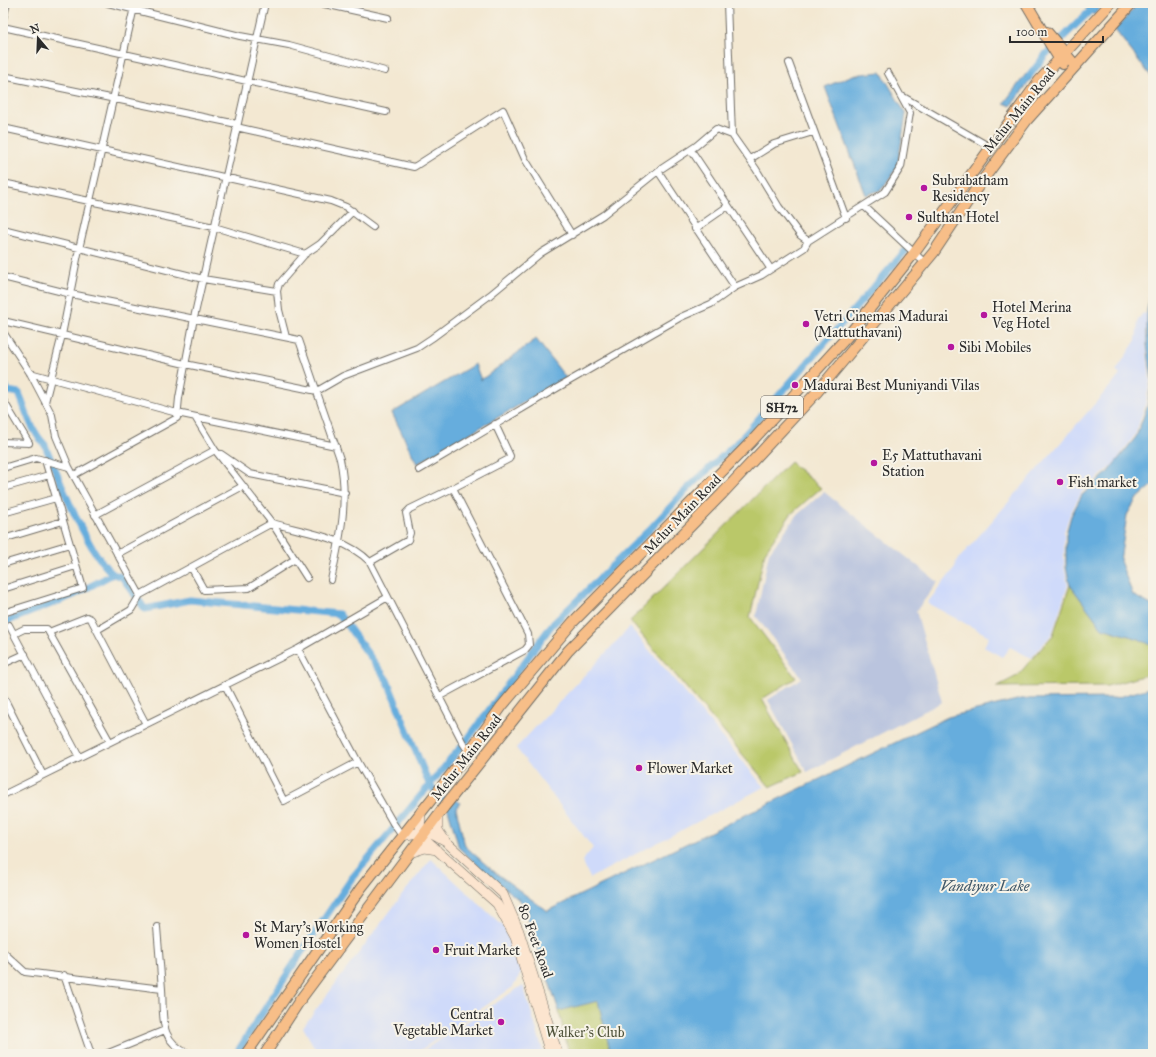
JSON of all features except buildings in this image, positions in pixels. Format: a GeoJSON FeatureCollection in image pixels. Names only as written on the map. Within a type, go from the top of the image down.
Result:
{"type":"FeatureCollection","features":[{"type":"Feature","properties":{"kind":"main road"},"geometry":{"type":"LineString","coordinates":[[1026,3],[1043,30],[1044,37],[1054,45],[1072,68]]}},
{"type":"Feature","properties":{"kind":"main road","name":"Melur Main Road"},"geometry":{"type":"LineString","coordinates":[[265,1054],[300,1000],[423,834],[568,651],[810,399],[925,263],[1026,120],[1132,3]]}},
{"type":"Feature","properties":{"kind":"main road","name":"Melur Main Road"},"geometry":{"type":"LineString","coordinates":[[246,1054],[400,834],[432,798],[469,752],[502,706],[573,622],[752,441],[847,337],[915,252],[990,146],[1039,81],[1063,57],[1108,6]]}},
{"type":"Feature","properties":{"kind":"main road"},"geometry":{"type":"LineString","coordinates":[[400,834],[423,834],[421,811]]}},
{"type":"Feature","properties":{"kind":"main road"},"geometry":{"type":"LineString","coordinates":[[438,817],[438,830],[446,842]]}},
{"type":"Feature","properties":{"kind":"main road","name":"80 Feet Road"},"geometry":{"type":"LineString","coordinates":[[423,834],[446,842],[503,894],[522,938],[558,1054]]}},
{"type":"Feature","properties":{"kind":"main road","name":"80 Feet Road"},"geometry":{"type":"LineString","coordinates":[[423,834],[438,850],[497,904],[515,937],[550,1054]]}},
{"type":"Feature","properties":{"kind":"main road"},"geometry":{"type":"LineString","coordinates":[[410,853],[425,848],[438,850]]}},
{"type":"Feature","properties":{"kind":"street"},"geometry":{"type":"LineString","coordinates":[[3,19],[7,3]]}},
{"type":"Feature","properties":{"kind":"street"},"geometry":{"type":"LineString","coordinates":[[108,3],[135,6],[240,36],[290,45],[385,72]]}},
{"type":"Feature","properties":{"kind":"street"},"geometry":{"type":"LineString","coordinates":[[74,475],[177,418],[194,318],[265,3]]}},
{"type":"Feature","properties":{"kind":"street"},"geometry":{"type":"LineString","coordinates":[[320,3],[388,18]]}},
{"type":"Feature","properties":{"kind":"street"},"geometry":{"type":"LineString","coordinates":[[727,3],[732,134],[750,159],[779,207],[800,235],[808,242]]}},
{"type":"Feature","properties":{"kind":"street"},"geometry":{"type":"LineString","coordinates":[[45,402],[62,335],[79,248],[135,6]]}},
{"type":"Feature","properties":{"kind":"street"},"geometry":{"type":"LineString","coordinates":[[3,27],[386,112]]}},
{"type":"Feature","properties":{"kind":"street"},"geometry":{"type":"LineString","coordinates":[[789,63],[813,132],[846,218]]}},
{"type":"Feature","properties":{"kind":"street"},"geometry":{"type":"LineString","coordinates":[[419,470],[495,424],[680,317],[711,304],[734,288],[804,248],[808,242],[885,192],[901,167],[910,113],[888,73]]}},
{"type":"Feature","properties":{"kind":"street"},"geometry":{"type":"LineString","coordinates":[[3,76],[114,98],[237,125],[414,167],[503,110],[526,160],[572,235]]}},
{"type":"Feature","properties":{"kind":"street"},"geometry":{"type":"LineString","coordinates":[[900,95],[990,146]]}},
{"type":"Feature","properties":{"kind":"street"},"geometry":{"type":"LineString","coordinates":[[3,128],[225,179],[331,201],[353,211],[373,227]]}},
{"type":"Feature","properties":{"kind":"street"},"geometry":{"type":"LineString","coordinates":[[3,322],[185,364],[317,391],[342,376],[417,348],[490,295],[541,253],[603,215],[658,171],[691,150],[716,129],[732,134]]}},
{"type":"Feature","properties":{"kind":"street"},"geometry":{"type":"LineString","coordinates":[[750,159],[774,144],[813,132]]}},
{"type":"Feature","properties":{"kind":"street"},"geometry":{"type":"LineString","coordinates":[[691,150],[770,268]]}},
{"type":"Feature","properties":{"kind":"street"},"geometry":{"type":"LineString","coordinates":[[658,171],[734,288]]}},
{"type":"Feature","properties":{"kind":"street"},"geometry":{"type":"LineString","coordinates":[[3,183],[214,227],[305,254]]}},
{"type":"Feature","properties":{"kind":"street"},"geometry":{"type":"LineString","coordinates":[[695,229],[728,206]]}},
{"type":"Feature","properties":{"kind":"street"},"geometry":{"type":"LineString","coordinates":[[864,206],[915,252],[925,263]]}},
{"type":"Feature","properties":{"kind":"street"},"geometry":{"type":"LineString","coordinates":[[286,337],[279,310],[277,291],[283,279],[305,254],[320,244],[353,211]]}},
{"type":"Feature","properties":{"kind":"street"},"geometry":{"type":"LineString","coordinates":[[3,229],[203,279],[277,291]]}},
{"type":"Feature","properties":{"kind":"street"},"geometry":{"type":"LineString","coordinates":[[3,277],[71,294],[299,340],[336,446],[344,477],[345,493],[339,542],[331,580]]}},
{"type":"Feature","properties":{"kind":"street"},"geometry":{"type":"LineString","coordinates":[[3,332],[30,373],[52,415],[56,436],[69,467],[139,596]]}},
{"type":"Feature","properties":{"kind":"street"},"geometry":{"type":"LineString","coordinates":[[30,373],[178,413],[336,446]]}},
{"type":"Feature","properties":{"kind":"street"},"geometry":{"type":"LineString","coordinates":[[3,400],[29,443],[3,442]]}},
{"type":"Feature","properties":{"kind":"street"},"geometry":{"type":"LineString","coordinates":[[195,417],[215,450],[272,523],[307,578]]}},
{"type":"Feature","properties":{"kind":"street"},"geometry":{"type":"LineString","coordinates":[[370,562],[408,540],[410,532],[406,513],[410,509],[508,459],[510,456],[495,424]]}},
{"type":"Feature","properties":{"kind":"street"},"geometry":{"type":"LineString","coordinates":[[215,450],[250,474],[345,493]]}},
{"type":"Feature","properties":{"kind":"street"},"geometry":{"type":"LineString","coordinates":[[95,514],[215,450]]}},
{"type":"Feature","properties":{"kind":"street"},"geometry":{"type":"LineString","coordinates":[[3,468],[36,458],[69,467]]}},
{"type":"Feature","properties":{"kind":"street"},"geometry":{"type":"LineString","coordinates":[[3,613],[83,588],[49,475],[47,460]]}},
{"type":"Feature","properties":{"kind":"street"},"geometry":{"type":"LineString","coordinates":[[3,488],[49,475]]}},
{"type":"Feature","properties":{"kind":"street"},"geometry":{"type":"LineString","coordinates":[[117,554],[244,486]]}},
{"type":"Feature","properties":{"kind":"street"},"geometry":{"type":"LineString","coordinates":[[440,696],[525,650],[529,645],[530,640],[453,488]]}},
{"type":"Feature","properties":{"kind":"street"},"geometry":{"type":"LineString","coordinates":[[3,513],[56,498]]}},
{"type":"Feature","properties":{"kind":"street"},"geometry":{"type":"LineString","coordinates":[[3,539],[63,521]]}},
{"type":"Feature","properties":{"kind":"street"},"geometry":{"type":"LineString","coordinates":[[97,630],[131,610],[139,596],[272,523],[339,542],[364,556],[370,562],[469,752]]}},
{"type":"Feature","properties":{"kind":"street"},"geometry":{"type":"LineString","coordinates":[[3,564],[70,544]]}},
{"type":"Feature","properties":{"kind":"street"},"geometry":{"type":"LineString","coordinates":[[191,567],[204,590],[249,588],[295,559]]}},
{"type":"Feature","properties":{"kind":"street"},"geometry":{"type":"LineString","coordinates":[[3,589],[76,566]]}},
{"type":"Feature","properties":{"kind":"street"},"geometry":{"type":"LineString","coordinates":[[3,795],[298,649],[342,622],[388,597]]}},
{"type":"Feature","properties":{"kind":"street"},"geometry":{"type":"LineString","coordinates":[[49,632],[87,617],[93,622],[146,724]]}},
{"type":"Feature","properties":{"kind":"street"},"geometry":{"type":"LineString","coordinates":[[9,625],[79,757]]}},
{"type":"Feature","properties":{"kind":"street"},"geometry":{"type":"LineString","coordinates":[[14,634],[24,629],[47,628],[110,742]]}},
{"type":"Feature","properties":{"kind":"street"},"geometry":{"type":"LineString","coordinates":[[298,649],[358,762],[392,823],[400,834]]}},
{"type":"Feature","properties":{"kind":"street"},"geometry":{"type":"LineString","coordinates":[[3,664],[25,654]]}},
{"type":"Feature","properties":{"kind":"street"},"geometry":{"type":"LineString","coordinates":[[225,685],[284,801],[358,762]]}},
{"type":"Feature","properties":{"kind":"street"},"geometry":{"type":"LineString","coordinates":[[3,696],[43,775]]}},
{"type":"Feature","properties":{"kind":"street"},"geometry":{"type":"LineString","coordinates":[[157,928],[166,1036],[181,1050],[189,1054]]}},
{"type":"Feature","properties":{"kind":"street"},"geometry":{"type":"LineString","coordinates":[[3,952],[25,972],[64,975],[162,989]]}},
{"type":"Feature","properties":{"kind":"street"},"geometry":{"type":"LineString","coordinates":[[64,975],[91,1054]]}},
{"type":"Feature","properties":{"kind":"street"},"geometry":{"type":"LineString","coordinates":[[106,1054],[165,1030]]}},
{"type":"Feature","properties":{"kind":"shaded area","name":"Fish market"},"geometry":{"type":"Polygon","coordinates":[[[1146,313],[1146,343],[1150,381],[1145,406],[1135,435],[1114,464],[1082,492],[1070,514],[1064,532],[1064,566],[1068,585],[1052,634],[1031,658],[1010,647],[1002,657],[984,647],[989,636],[927,603],[955,568],[956,562],[1120,375],[1116,371],[1136,340],[1138,320],[1142,314],[1146,313]]]}},
{"type":"Feature","properties":{"kind":"shaded area"},"geometry":{"type":"Polygon","coordinates":[[[824,492],[938,582],[916,611],[942,702],[807,772],[768,700],[802,678],[756,616],[769,553],[796,516],[824,492]]]}},
{"type":"Feature","properties":{"kind":"shaded area","name":"Flower Market"},"geometry":{"type":"Polygon","coordinates":[[[630,627],[764,787],[590,878],[582,861],[593,848],[516,748],[630,627]]]}},
{"type":"Feature","properties":{"kind":"shaded area","name":"Fruit Market"},"geometry":{"type":"Polygon","coordinates":[[[431,859],[504,927],[521,973],[513,987],[415,1054],[318,1054],[303,1027],[431,859]]]}},
{"type":"Feature","properties":{"kind":"shaded area","name":"Central Vegetable Market"},"geometry":{"type":"Polygon","coordinates":[[[523,985],[544,1054],[418,1054],[523,985]]]}},
{"type":"Feature","properties":{"kind":"green space"},"geometry":{"type":"Polygon","coordinates":[[[790,462],[821,488],[791,514],[765,552],[750,617],[796,678],[762,699],[803,772],[770,787],[630,621],[790,462]]]}},
{"type":"Feature","properties":{"kind":"green space"},"geometry":{"type":"Polygon","coordinates":[[[1070,585],[1102,628],[1139,639],[1153,646],[1153,673],[1107,686],[996,687],[1017,676],[1053,635],[1070,585]]]}},
{"type":"Feature","properties":{"kind":"green space","name":"Walker's Club"},"geometry":{"type":"Polygon","coordinates":[[[598,1000],[611,1054],[569,1054],[559,1011],[598,1000]]]}},
{"type":"Feature","properties":{"kind":"water"},"geometry":{"type":"Polygon","coordinates":[[[1080,3],[1105,3],[1094,15],[1080,3]]]}},
{"type":"Feature","properties":{"kind":"water"},"geometry":{"type":"Polygon","coordinates":[[[1138,3],[1153,3],[1153,79],[1115,30],[1138,3]]]}},
{"type":"Feature","properties":{"kind":"water"},"geometry":{"type":"Polygon","coordinates":[[[881,72],[906,114],[897,168],[881,190],[866,195],[825,87],[853,75],[881,72]]]}},
{"type":"Feature","properties":{"kind":"water"},"geometry":{"type":"Polygon","coordinates":[[[1026,74],[1032,78],[1011,106],[1004,103],[1026,74]]]}},
{"type":"Feature","properties":{"kind":"water"},"geometry":{"type":"Polygon","coordinates":[[[1153,281],[1153,485],[1136,500],[1127,515],[1120,561],[1133,595],[1153,606],[1153,646],[1139,639],[1102,628],[1070,585],[1066,567],[1066,534],[1071,516],[1082,495],[1107,473],[1136,437],[1147,407],[1152,381],[1147,344],[1147,310],[1153,281]]]}},
{"type":"Feature","properties":{"kind":"water"},"geometry":{"type":"Polygon","coordinates":[[[536,339],[566,378],[417,464],[392,413],[475,364],[481,380],[536,339]]]}},
{"type":"Feature","properties":{"kind":"water","name":"Vandiyur Lake"},"geometry":{"type":"Polygon","coordinates":[[[1153,687],[1153,1054],[611,1054],[598,1001],[559,1011],[528,920],[528,907],[488,875],[459,848],[448,809],[456,799],[460,803],[456,808],[465,846],[492,870],[547,911],[948,717],[1021,699],[1115,698],[1153,687]]]}},
{"type":"Feature","properties":{"kind":"waterway"},"geometry":{"type":"LineString","coordinates":[[1024,83],[1046,54],[1098,3]]}},
{"type":"Feature","properties":{"kind":"waterway"},"geometry":{"type":"LineString","coordinates":[[236,1054],[297,959],[352,878],[467,740],[551,626],[652,527],[689,487],[740,440],[907,249]]}},
{"type":"Feature","properties":{"kind":"waterway"},"geometry":{"type":"LineString","coordinates":[[3,380],[8,391],[19,393],[29,420],[45,445],[74,514],[103,564],[113,574]]}},
{"type":"Feature","properties":{"kind":"waterway"},"geometry":{"type":"LineString","coordinates":[[3,623],[74,595],[113,574],[122,577],[145,609],[190,600],[339,614],[387,680],[429,784],[448,806]]}},
{"type":"Feature","properties":{"kind":"place","name":"Subrabatham Residency"},"geometry":{"type":"Point","coordinates":[924,188]}},
{"type":"Feature","properties":{"kind":"place","name":"Sulthan Hotel"},"geometry":{"type":"Point","coordinates":[909,217]}},
{"type":"Feature","properties":{"kind":"place","name":"Hotel Merina Veg Hotel"},"geometry":{"type":"Point","coordinates":[984,315]}},
{"type":"Feature","properties":{"kind":"place","name":"Vetri Cinemas Madurai (Mattuthavani)"},"geometry":{"type":"Point","coordinates":[806,324]}},
{"type":"Feature","properties":{"kind":"place","name":"Sibi Mobiles"},"geometry":{"type":"Point","coordinates":[951,347]}},
{"type":"Feature","properties":{"kind":"place","name":"Madurai Best Muniyandi Vilas"},"geometry":{"type":"Point","coordinates":[795,385]}},
{"type":"Feature","properties":{"kind":"place","name":"E5 Mattuthavani Station"},"geometry":{"type":"Point","coordinates":[874,463]}},
{"type":"Feature","properties":{"kind":"place","name":"Fish market"},"geometry":{"type":"Point","coordinates":[1060,482]}},
{"type":"Feature","properties":{"kind":"place","name":"Flower Market"},"geometry":{"type":"Point","coordinates":[639,768]}},
{"type":"Feature","properties":{"kind":"place","name":"St Mary's Working Women Hostel"},"geometry":{"type":"Point","coordinates":[246,935]}},
{"type":"Feature","properties":{"kind":"place","name":"Fruit Market"},"geometry":{"type":"Point","coordinates":[436,950]}},
{"type":"Feature","properties":{"kind":"place","name":"Central Vegetable Market"},"geometry":{"type":"Point","coordinates":[501,1022]}}]}
